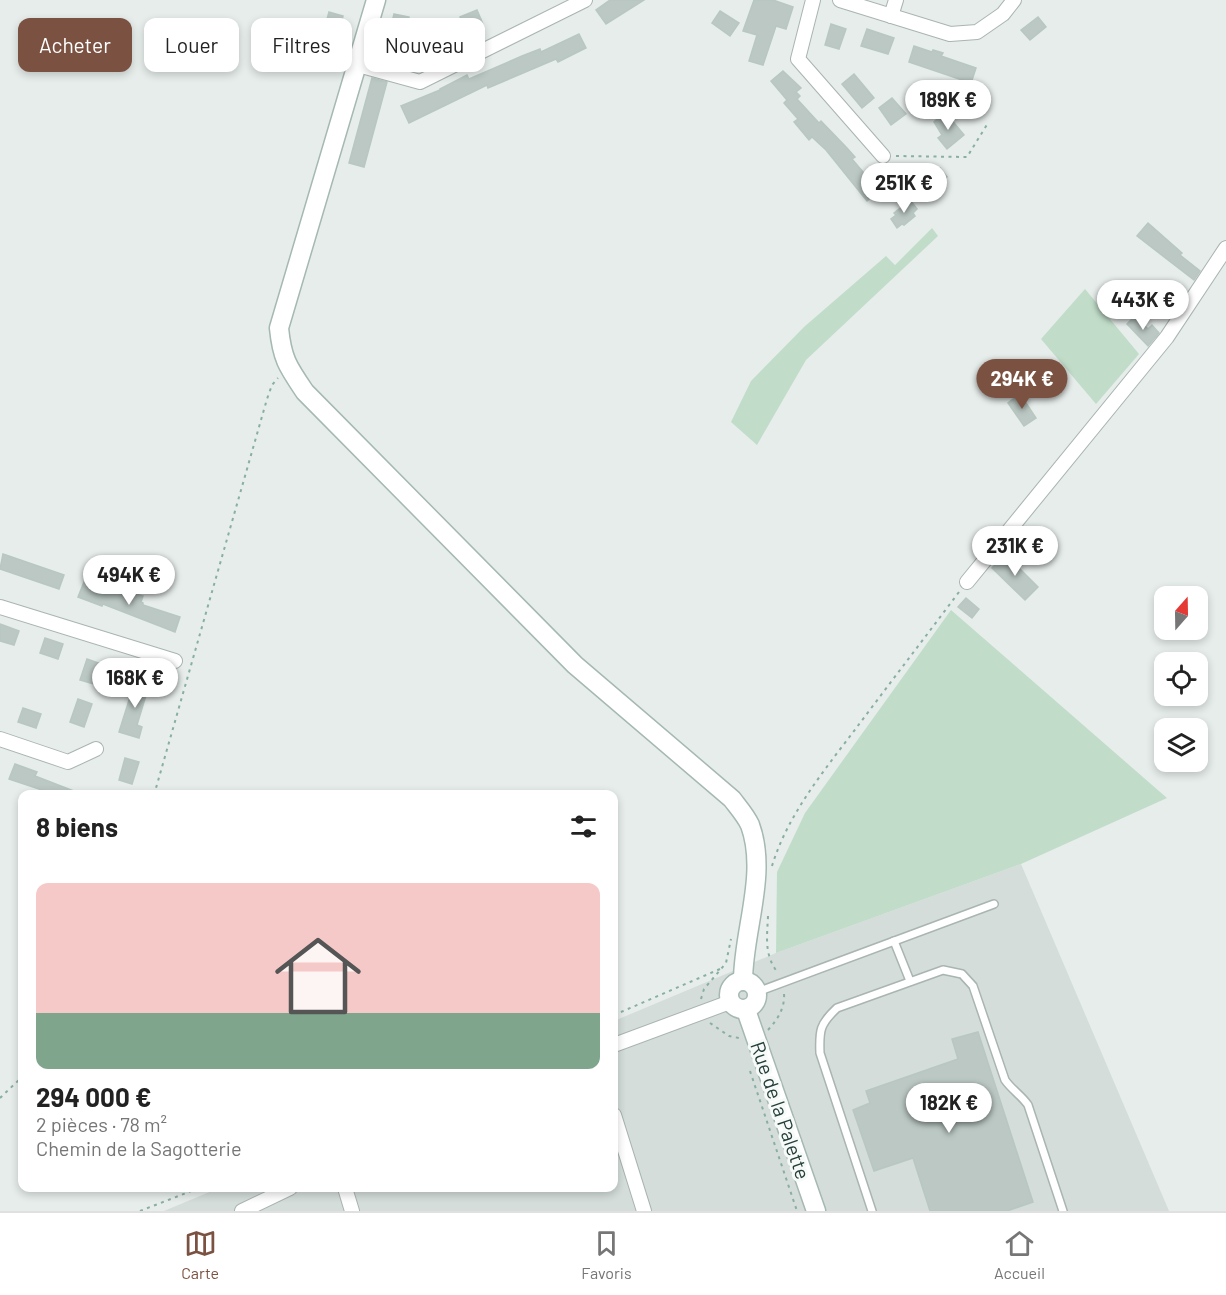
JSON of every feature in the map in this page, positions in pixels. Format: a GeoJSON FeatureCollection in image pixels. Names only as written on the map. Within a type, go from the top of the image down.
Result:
{"type":"FeatureCollection","features":[{"type":"Feature","properties":{"kind":"street"},"geometry":{"type":"LineString","coordinates":[[376,0],[279,328],[287,366],[305,392],[575,665],[732,799],[749,823],[757,854],[751,916],[743,961],[756,1001],[746,1010],[737,1009],[729,1002],[730,988],[738,981],[750,986]]}},
{"type":"Feature","properties":{"kind":"street"},"geometry":{"type":"LineString","coordinates":[[358,65],[420,82],[585,0]]}},
{"type":"Feature","properties":{"kind":"street"},"geometry":{"type":"LineString","coordinates":[[813,0],[798,59],[883,156]]}},
{"type":"Feature","properties":{"kind":"street"},"geometry":{"type":"LineString","coordinates":[[840,0],[950,34],[977,32],[1003,14],[1014,0]]}},
{"type":"Feature","properties":{"kind":"street"},"geometry":{"type":"LineString","coordinates":[[891,16],[896,0]]}},
{"type":"Feature","properties":{"kind":"street"},"geometry":{"type":"LineString","coordinates":[[967,582],[1167,337],[1226,248]]}},
{"type":"Feature","properties":{"kind":"street"},"geometry":{"type":"LineString","coordinates":[[0,607],[175,661]]}},
{"type":"Feature","properties":{"kind":"street"},"geometry":{"type":"LineString","coordinates":[[0,739],[68,762],[96,749]]}},
{"type":"Feature","properties":{"kind":"street"},"geometry":{"type":"LineString","coordinates":[[618,1044],[729,1002]]}},
{"type":"Feature","properties":{"kind":"street","name":"Rue de la Palette"},"geometry":{"type":"LineString","coordinates":[[746,1010],[816,1211]]}},
{"type":"Feature","properties":{"kind":"street"},"geometry":{"type":"LineString","coordinates":[[618,1128],[644,1211]]}},
{"type":"Feature","properties":{"kind":"street"},"geometry":{"type":"LineString","coordinates":[[242,1211],[282,1192]]}},
{"type":"Feature","properties":{"kind":"street"},"geometry":{"type":"LineString","coordinates":[[346,1192],[352,1211]]}},
{"type":"Feature","properties":{"kind":"lane"},"geometry":{"type":"LineString","coordinates":[[750,986],[782,982],[994,904]]}},
{"type":"Feature","properties":{"kind":"lane"},"geometry":{"type":"LineString","coordinates":[[894,941],[910,981]]}},
{"type":"Feature","properties":{"kind":"lane"},"geometry":{"type":"LineString","coordinates":[[872,1211],[820,1053],[819,1034],[824,1020],[837,1008],[943,970],[962,974],[973,986],[1005,1080],[1028,1105],[1063,1211]]}},
{"type":"Feature","properties":{"kind":"path"},"geometry":{"type":"LineString","coordinates":[[883,156],[967,157],[988,123]]}},
{"type":"Feature","properties":{"kind":"path"},"geometry":{"type":"LineString","coordinates":[[155,790],[267,399],[272,385],[287,366]]}},
{"type":"Feature","properties":{"kind":"path"},"geometry":{"type":"LineString","coordinates":[[772,866],[779,844],[790,824],[830,763],[967,582]]}},
{"type":"Feature","properties":{"kind":"path"},"geometry":{"type":"LineString","coordinates":[[757,1039],[780,1016],[784,999],[782,982],[771,963],[765,942],[768,907]]}},
{"type":"Feature","properties":{"kind":"path"},"geometry":{"type":"LineString","coordinates":[[618,1013],[723,967]]}},
{"type":"Feature","properties":{"kind":"path"},"geometry":{"type":"LineString","coordinates":[[750,1071],[796,1211]]}},
{"type":"Feature","properties":{"kind":"path"},"geometry":{"type":"LineString","coordinates":[[0,1098],[18,1081]]}},
{"type":"Feature","properties":{"kind":"path"},"geometry":{"type":"LineString","coordinates":[[141,1211],[189,1192]]}},
{"type":"Feature","properties":{"kind":"shaded area"},"geometry":{"type":"Polygon","coordinates":[[[1021,864],[1169,1211],[164,1211],[209,1192],[618,1192],[618,1019],[776,953],[1021,864]]]}},
{"type":"Feature","properties":{"kind":"green space"},"geometry":{"type":"Polygon","coordinates":[[[932,228],[938,236],[806,360],[757,445],[731,422],[751,381],[804,327],[886,256],[895,265],[932,228]]]}},
{"type":"Feature","properties":{"kind":"green space"},"geometry":{"type":"Polygon","coordinates":[[[1085,289],[1139,354],[1096,404],[1041,339],[1085,289]]]}},
{"type":"Feature","properties":{"kind":"green space"},"geometry":{"type":"Polygon","coordinates":[[[951,610],[1167,798],[1021,864],[776,953],[777,872],[805,813],[951,610]]]}},
{"type":"Feature","properties":{"kind":"building"},"geometry":{"type":"Polygon","coordinates":[[[610,0],[644,0],[606,24],[596,10],[610,0]]]}},
{"type":"Feature","properties":{"kind":"building"},"geometry":{"type":"Polygon","coordinates":[[[754,0],[773,0],[793,7],[786,29],[776,26],[763,65],[749,61],[757,35],[743,31],[754,0]]]}},
{"type":"Feature","properties":{"kind":"building"},"geometry":{"type":"Polygon","coordinates":[[[477,10],[480,18],[460,18],[477,10]]]}},
{"type":"Feature","properties":{"kind":"building"},"geometry":{"type":"Polygon","coordinates":[[[720,11],[739,23],[730,36],[712,23],[720,11]]]}},
{"type":"Feature","properties":{"kind":"building"},"geometry":{"type":"Polygon","coordinates":[[[329,12],[343,16],[343,18],[327,18],[329,12]]]}},
{"type":"Feature","properties":{"kind":"building"},"geometry":{"type":"Polygon","coordinates":[[[394,14],[409,17],[409,18],[393,18],[394,14]]]}},
{"type":"Feature","properties":{"kind":"building"},"geometry":{"type":"Polygon","coordinates":[[[1038,17],[1046,27],[1030,40],[1021,30],[1038,17]]]}},
{"type":"Feature","properties":{"kind":"building"},"geometry":{"type":"Polygon","coordinates":[[[831,24],[846,29],[839,49],[825,45],[831,24]]]}},
{"type":"Feature","properties":{"kind":"building"},"geometry":{"type":"Polygon","coordinates":[[[867,29],[894,38],[888,54],[861,46],[867,29]]]}},
{"type":"Feature","properties":{"kind":"building"},"geometry":{"type":"Polygon","coordinates":[[[579,34],[586,48],[558,62],[556,59],[488,88],[487,85],[409,123],[401,106],[440,90],[467,75],[469,79],[540,49],[541,52],[579,34]]]}},
{"type":"Feature","properties":{"kind":"building"},"geometry":{"type":"Polygon","coordinates":[[[914,46],[943,53],[941,56],[976,68],[971,83],[909,62],[914,46]]]}},
{"type":"Feature","properties":{"kind":"building"},"geometry":{"type":"Polygon","coordinates":[[[783,71],[801,88],[796,92],[800,96],[797,99],[847,148],[855,157],[852,159],[879,191],[867,201],[826,150],[812,137],[809,140],[794,122],[798,119],[784,103],[787,100],[771,81],[783,71]]]}},
{"type":"Feature","properties":{"kind":"building"},"geometry":{"type":"Polygon","coordinates":[[[854,74],[874,98],[862,108],[842,84],[854,74]]]}},
{"type":"Feature","properties":{"kind":"building"},"geometry":{"type":"Polygon","coordinates":[[[372,78],[387,82],[364,167],[349,163],[372,78]]]}},
{"type":"Feature","properties":{"kind":"building"},"geometry":{"type":"Polygon","coordinates":[[[892,98],[906,114],[891,125],[879,108],[892,98]]]}},
{"type":"Feature","properties":{"kind":"building"},"geometry":{"type":"Polygon","coordinates":[[[945,112],[964,135],[947,149],[938,138],[942,135],[934,122],[945,112]]]}},
{"type":"Feature","properties":{"kind":"building"},"geometry":{"type":"Polygon","coordinates":[[[940,168],[947,177],[923,197],[913,185],[933,169],[935,172],[940,168]]]}},
{"type":"Feature","properties":{"kind":"building"},"geometry":{"type":"Polygon","coordinates":[[[910,200],[917,209],[913,213],[915,216],[897,228],[891,219],[896,215],[894,213],[910,200]]]}},
{"type":"Feature","properties":{"kind":"building"},"geometry":{"type":"Polygon","coordinates":[[[1148,223],[1182,253],[1180,255],[1200,271],[1194,280],[1137,236],[1148,223]]]}},
{"type":"Feature","properties":{"kind":"building"},"geometry":{"type":"Polygon","coordinates":[[[1135,316],[1148,329],[1152,325],[1159,333],[1148,346],[1127,324],[1135,316]]]}},
{"type":"Feature","properties":{"kind":"building"},"geometry":{"type":"Polygon","coordinates":[[[1020,394],[1036,418],[1024,426],[1008,403],[1020,394]]]}},
{"type":"Feature","properties":{"kind":"building"},"geometry":{"type":"Polygon","coordinates":[[[3,554],[64,575],[59,589],[0,569],[3,554]]]}},
{"type":"Feature","properties":{"kind":"building"},"geometry":{"type":"Polygon","coordinates":[[[1005,554],[1038,587],[1025,600],[992,568],[1005,554]]]}},
{"type":"Feature","properties":{"kind":"building"},"geometry":{"type":"Polygon","coordinates":[[[84,582],[128,597],[129,592],[143,596],[141,602],[143,605],[180,617],[175,632],[103,604],[102,606],[78,597],[84,582]]]}},
{"type":"Feature","properties":{"kind":"building"},"geometry":{"type":"Polygon","coordinates":[[[966,598],[979,609],[972,618],[958,607],[966,598]]]}},
{"type":"Feature","properties":{"kind":"building"},"geometry":{"type":"Polygon","coordinates":[[[0,624],[19,631],[14,645],[0,641],[0,624]]]}},
{"type":"Feature","properties":{"kind":"building"},"geometry":{"type":"Polygon","coordinates":[[[45,638],[63,644],[58,659],[40,653],[45,638]]]}},
{"type":"Feature","properties":{"kind":"building"},"geometry":{"type":"Polygon","coordinates":[[[87,659],[101,664],[94,684],[80,680],[87,659]]]}},
{"type":"Feature","properties":{"kind":"building"},"geometry":{"type":"Polygon","coordinates":[[[136,678],[150,682],[137,725],[142,727],[139,738],[119,732],[136,678]]]}},
{"type":"Feature","properties":{"kind":"building"},"geometry":{"type":"Polygon","coordinates":[[[78,699],[92,704],[84,727],[70,722],[78,699]]]}},
{"type":"Feature","properties":{"kind":"building"},"geometry":{"type":"Polygon","coordinates":[[[23,708],[41,714],[36,728],[18,722],[23,708]]]}},
{"type":"Feature","properties":{"kind":"building"},"geometry":{"type":"Polygon","coordinates":[[[125,758],[139,762],[132,784],[119,780],[125,758]]]}},
{"type":"Feature","properties":{"kind":"building"},"geometry":{"type":"Polygon","coordinates":[[[15,764],[37,772],[35,776],[71,790],[42,790],[9,779],[15,764]]]}},
{"type":"Feature","properties":{"kind":"building"},"geometry":{"type":"Polygon","coordinates":[[[978,1032],[1033,1202],[1007,1211],[930,1211],[913,1158],[874,1171],[853,1110],[870,1103],[866,1091],[958,1059],[952,1039],[978,1032]]]}}]}
